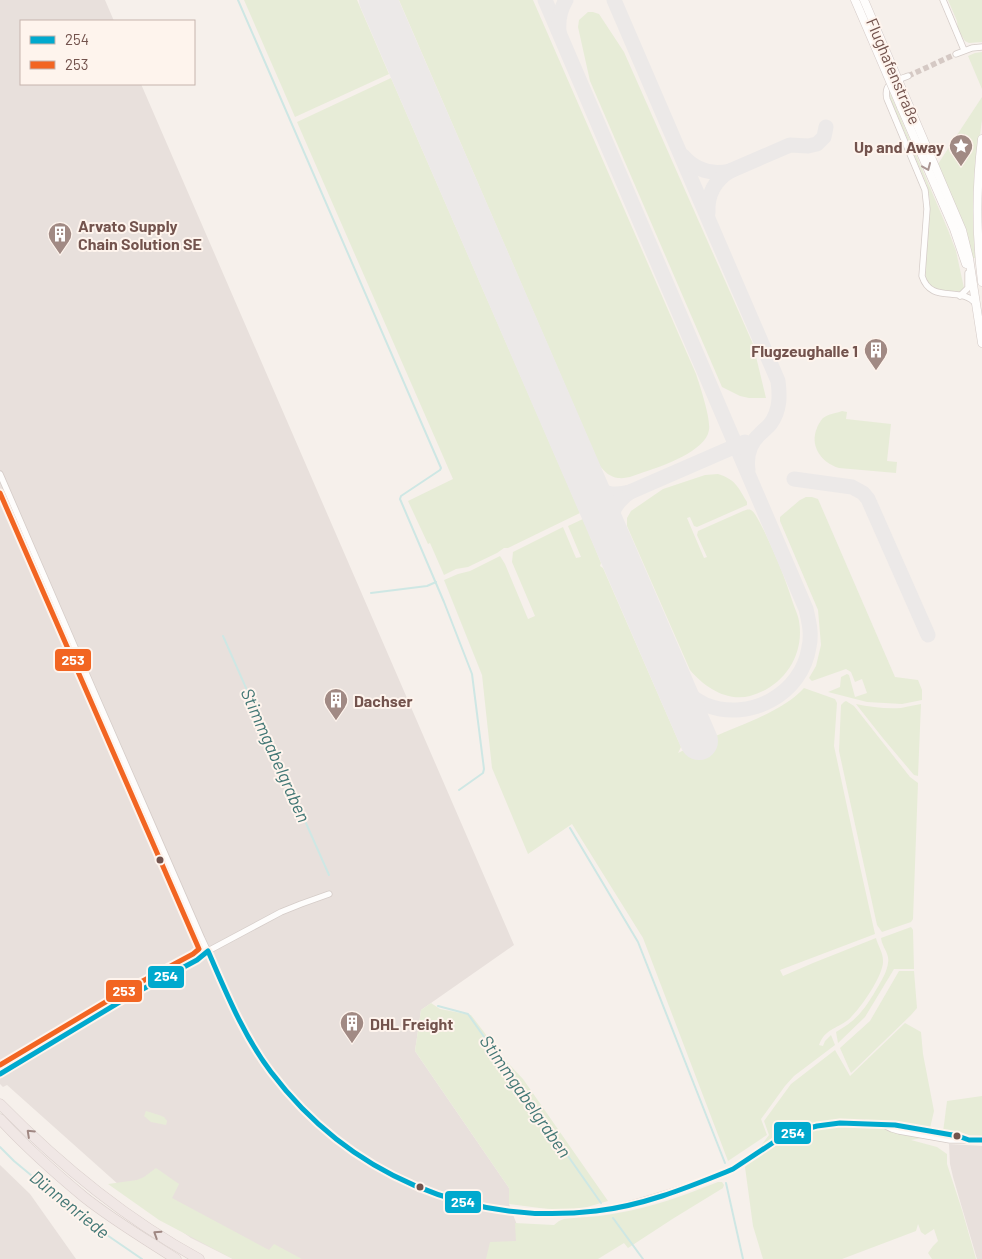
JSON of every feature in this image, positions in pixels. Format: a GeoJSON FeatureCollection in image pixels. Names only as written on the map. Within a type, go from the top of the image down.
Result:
{"type":"FeatureCollection","features":[{"type":"Feature","properties":{"kind":"highway"},"geometry":{"type":"LineString","coordinates":[[0,1104],[26,1130],[92,1188],[159,1236],[199,1259]]}},
{"type":"Feature","properties":{"kind":"highway"},"geometry":{"type":"LineString","coordinates":[[0,1119],[42,1160],[85,1197],[176,1259]]}},
{"type":"Feature","properties":{"kind":"main road","name":"Flughafenstraße"},"geometry":{"type":"LineString","coordinates":[[855,0],[942,200],[960,245],[974,288]]}},
{"type":"Feature","properties":{"kind":"main road","name":"Flughafenstraße"},"geometry":{"type":"LineString","coordinates":[[864,0],[960,223],[968,253],[982,343]]}},
{"type":"Feature","properties":{"kind":"main road"},"geometry":{"type":"LineString","coordinates":[[982,139],[977,218],[982,282]]}},
{"type":"Feature","properties":{"kind":"street"},"geometry":{"type":"LineString","coordinates":[[942,0],[964,50]]}},
{"type":"Feature","properties":{"kind":"street"},"geometry":{"type":"LineString","coordinates":[[956,54],[964,50],[982,47]]}},
{"type":"Feature","properties":{"kind":"street"},"geometry":{"type":"LineString","coordinates":[[908,76],[887,87],[885,93],[925,190],[927,206],[922,276],[926,284],[934,292],[971,299],[976,304]]}},
{"type":"Feature","properties":{"kind":"street"},"geometry":{"type":"LineString","coordinates":[[960,296],[968,288],[968,273]]}},
{"type":"Feature","properties":{"kind":"street"},"geometry":{"type":"LineString","coordinates":[[0,474],[237,1015],[272,1073],[304,1110],[340,1142],[380,1169],[413,1186],[465,1204],[501,1211],[538,1214],[582,1213],[610,1209],[658,1196],[726,1172],[774,1142],[795,1132],[828,1124],[851,1122],[886,1125],[892,1129],[935,1138],[958,1141],[982,1140]]}},
{"type":"Feature","properties":{"kind":"street"},"geometry":{"type":"LineString","coordinates":[[0,1074],[208,951],[281,912],[329,894]]}},
{"type":"Feature","properties":{"kind":"shaded area"},"geometry":{"type":"Polygon","coordinates":[[[0,0],[105,0],[114,20],[20,20],[20,85],[141,85],[514,945],[421,1010],[415,1051],[509,1188],[509,1204],[517,1225],[517,1259],[233,1259],[191,1238],[128,1193],[7,1085],[3,1087],[0,1084],[0,0]]]}},
{"type":"Feature","properties":{"kind":"shaded area"},"geometry":{"type":"Polygon","coordinates":[[[949,1144],[982,1146],[982,1259],[977,1259],[953,1177],[949,1144]]]}},
{"type":"Feature","properties":{"kind":"shaded area"},"geometry":{"type":"Polygon","coordinates":[[[0,1165],[30,1194],[76,1259],[0,1259],[0,1165]]]}},
{"type":"Feature","properties":{"kind":"green space"},"geometry":{"type":"Polygon","coordinates":[[[244,0],[357,0],[389,74],[295,117],[244,0]]]}},
{"type":"Feature","properties":{"kind":"green space"},"geometry":{"type":"Polygon","coordinates":[[[399,0],[533,0],[696,374],[707,411],[709,430],[706,438],[692,451],[661,466],[625,478],[613,477],[600,466],[399,0]]]}},
{"type":"Feature","properties":{"kind":"green space"},"geometry":{"type":"Polygon","coordinates":[[[948,0],[982,0],[982,42],[969,43],[965,41],[958,30],[957,21],[948,0]]]}},
{"type":"Feature","properties":{"kind":"green space"},"geometry":{"type":"Polygon","coordinates":[[[588,12],[599,14],[624,52],[753,344],[766,398],[740,396],[722,387],[590,81],[578,27],[579,20],[588,12]]]}},
{"type":"Feature","properties":{"kind":"green space"},"geometry":{"type":"Polygon","coordinates":[[[982,52],[982,89],[968,56],[982,52]]]}},
{"type":"Feature","properties":{"kind":"green space"},"geometry":{"type":"Polygon","coordinates":[[[391,78],[580,513],[468,567],[456,569],[444,575],[408,501],[453,479],[297,122],[391,78]]]}},
{"type":"Feature","properties":{"kind":"green space"},"geometry":{"type":"Polygon","coordinates":[[[890,93],[956,251],[964,288],[963,291],[940,291],[927,282],[925,272],[930,201],[927,185],[890,98],[890,93]]]}},
{"type":"Feature","properties":{"kind":"green space"},"geometry":{"type":"Polygon","coordinates":[[[982,97],[982,120],[974,180],[973,222],[975,258],[972,258],[962,221],[938,164],[982,97]]]}},
{"type":"Feature","properties":{"kind":"green space"},"geometry":{"type":"Polygon","coordinates":[[[842,411],[847,412],[846,419],[891,424],[887,461],[897,462],[896,473],[839,468],[822,458],[815,441],[817,427],[825,417],[842,411]]]}},
{"type":"Feature","properties":{"kind":"green space"},"geometry":{"type":"Polygon","coordinates":[[[718,474],[736,484],[747,505],[697,527],[694,526],[690,517],[687,518],[704,558],[707,557],[697,535],[698,531],[743,511],[751,510],[760,522],[776,556],[799,621],[799,646],[789,668],[782,678],[762,692],[750,696],[733,697],[717,692],[702,682],[690,670],[627,526],[627,518],[631,511],[663,489],[705,475],[718,474]]]}},
{"type":"Feature","properties":{"kind":"green space"},"geometry":{"type":"Polygon","coordinates":[[[806,497],[818,499],[895,677],[918,680],[922,690],[922,700],[902,704],[867,702],[828,692],[840,687],[841,677],[847,674],[849,675],[855,697],[867,693],[862,679],[855,682],[851,672],[846,669],[812,681],[809,678],[816,666],[821,645],[818,610],[780,521],[780,517],[806,497]]]}},
{"type":"Feature","properties":{"kind":"green space"},"geometry":{"type":"Polygon","coordinates":[[[583,519],[601,563],[600,566],[603,568],[681,747],[678,753],[688,748],[691,754],[714,744],[711,738],[748,723],[785,704],[804,688],[835,699],[837,703],[834,746],[875,934],[780,970],[783,976],[876,938],[882,955],[882,967],[880,975],[858,1009],[848,1020],[828,1032],[819,1045],[823,1046],[831,1035],[835,1045],[794,1076],[761,1119],[767,1135],[728,1161],[643,938],[572,824],[528,854],[492,768],[482,675],[444,580],[470,571],[500,556],[528,619],[535,616],[512,562],[513,552],[563,527],[576,558],[581,557],[568,526],[583,519]]]}},
{"type":"Feature","properties":{"kind":"green space"},"geometry":{"type":"Polygon","coordinates":[[[846,701],[854,706],[910,777],[918,783],[913,919],[911,922],[882,932],[877,925],[839,751],[841,705],[846,701]]]}},
{"type":"Feature","properties":{"kind":"green space"},"geometry":{"type":"Polygon","coordinates":[[[856,704],[878,708],[901,708],[921,704],[918,776],[914,775],[856,704]]]}},
{"type":"Feature","properties":{"kind":"green space"},"geometry":{"type":"Polygon","coordinates":[[[911,927],[913,930],[914,969],[894,969],[865,1017],[838,1043],[836,1032],[851,1022],[866,1006],[886,972],[888,957],[881,938],[911,927]]]}},
{"type":"Feature","properties":{"kind":"green space"},"geometry":{"type":"Polygon","coordinates":[[[899,971],[914,971],[917,1008],[851,1073],[840,1048],[870,1021],[899,971]]]}},
{"type":"Feature","properties":{"kind":"green space"},"geometry":{"type":"Polygon","coordinates":[[[431,1003],[440,1009],[471,1015],[506,1061],[523,1079],[608,1201],[580,1209],[555,1210],[509,1204],[509,1188],[415,1051],[421,1010],[431,1003]]]}},
{"type":"Feature","properties":{"kind":"green space"},"geometry":{"type":"Polygon","coordinates":[[[905,1023],[921,1032],[923,1054],[934,1111],[928,1137],[911,1140],[937,1147],[947,1154],[947,1164],[976,1259],[932,1259],[928,1253],[938,1241],[934,1229],[925,1235],[921,1232],[918,1224],[916,1231],[842,1259],[763,1259],[753,1226],[745,1167],[769,1135],[764,1121],[791,1084],[835,1050],[850,1076],[905,1023]]]}},
{"type":"Feature","properties":{"kind":"green space"},"geometry":{"type":"Polygon","coordinates":[[[982,1096],[982,1136],[943,1132],[947,1101],[982,1096]]]}},
{"type":"Feature","properties":{"kind":"green space"},"geometry":{"type":"Polygon","coordinates":[[[146,1111],[164,1117],[167,1121],[166,1125],[151,1122],[144,1116],[146,1111]]]}},
{"type":"Feature","properties":{"kind":"green space"},"geometry":{"type":"Polygon","coordinates":[[[156,1168],[179,1184],[172,1198],[269,1250],[274,1244],[302,1259],[233,1259],[159,1220],[108,1184],[137,1180],[156,1168]]]}},
{"type":"Feature","properties":{"kind":"green space"},"geometry":{"type":"Polygon","coordinates":[[[722,1182],[723,1188],[628,1248],[624,1243],[598,1259],[486,1259],[490,1242],[516,1241],[515,1223],[554,1225],[564,1219],[631,1210],[669,1200],[722,1182]]]}},
{"type":"Feature","properties":{"kind":"waterway"},"geometry":{"type":"LineString","coordinates":[[238,0],[441,468],[401,496],[400,499],[444,602],[472,674],[484,769],[483,773],[459,790]]}},
{"type":"Feature","properties":{"kind":"waterway"},"geometry":{"type":"LineString","coordinates":[[371,593],[427,586],[436,582]]}},
{"type":"Feature","properties":{"kind":"waterway","name":"Stimmgabelgraben"},"geometry":{"type":"LineString","coordinates":[[223,636],[329,875]]}},
{"type":"Feature","properties":{"kind":"waterway"},"geometry":{"type":"LineString","coordinates":[[570,828],[638,942],[725,1163]]}},
{"type":"Feature","properties":{"kind":"waterway","name":"Stimmgabelgraben"},"geometry":{"type":"LineString","coordinates":[[438,1006],[468,1014],[601,1203]]}},
{"type":"Feature","properties":{"kind":"waterway","name":"Dünnenriede"},"geometry":{"type":"LineString","coordinates":[[0,1147],[85,1220],[142,1259]]}},
{"type":"Feature","properties":{"kind":"waterway"},"geometry":{"type":"LineString","coordinates":[[726,1183],[743,1259]]}},
{"type":"Feature","properties":{"kind":"waterway","name":"Stimmgabelgraben"},"geometry":{"type":"LineString","coordinates":[[613,1218],[643,1259]]}},
{"type":"Feature","properties":{"kind":"taxiway"},"geometry":{"type":"LineString","coordinates":[[545,0],[806,609],[809,623],[809,647],[804,664],[796,678],[785,690],[771,700],[756,707],[740,710],[706,705],[685,691],[669,672]]}},
{"type":"Feature","properties":{"kind":"taxiway"},"geometry":{"type":"LineString","coordinates":[[559,31],[560,15],[566,0]]}},
{"type":"Feature","properties":{"kind":"taxiway"},"geometry":{"type":"LineString","coordinates":[[614,0],[778,381],[778,408],[771,423],[751,446],[748,455],[748,470]]}},
{"type":"Feature","properties":{"kind":"taxiway"},"geometry":{"type":"LineString","coordinates":[[683,156],[698,168],[710,172],[730,171],[790,145],[808,146],[817,144],[824,137],[826,127]]}},
{"type":"Feature","properties":{"kind":"taxiway"},"geometry":{"type":"LineString","coordinates":[[708,213],[710,194],[720,179],[730,171]]}},
{"type":"Feature","properties":{"kind":"taxiway"},"geometry":{"type":"LineString","coordinates":[[630,492],[745,442]]}},
{"type":"Feature","properties":{"kind":"taxiway"},"geometry":{"type":"LineString","coordinates":[[580,466],[589,480],[600,490],[613,494],[630,492],[619,502],[612,514],[610,526],[612,541]]}},
{"type":"Feature","properties":{"kind":"taxiway"},"geometry":{"type":"LineString","coordinates":[[794,479],[852,487],[863,493],[868,499],[928,635]]}},
{"type":"Feature","properties":{"kind":"runway"},"geometry":{"type":"LineString","coordinates":[[378,0],[699,741]]}},
{"type":"Feature","properties":{"kind":"tunnel"},"geometry":{"type":"LineString","coordinates":[[908,76],[956,54]]}},
{"type":"Feature","properties":{"kind":"transit line","name":"253"},"geometry":{"type":"LineString","coordinates":[[0,493],[199,949],[0,1065]]}},
{"type":"Feature","properties":{"kind":"transit line","name":"254"},"geometry":{"type":"LineString","coordinates":[[0,1074],[128,997],[197,960],[208,951],[252,1043],[271,1072],[302,1108],[336,1139],[374,1165],[414,1185],[457,1201],[502,1210],[548,1214],[613,1209],[662,1196],[726,1172],[774,1142],[795,1132],[817,1126],[840,1123],[895,1125],[958,1136],[969,1140],[982,1140]]}},
{"type":"Feature","properties":{"kind":"place","name":"Up and Away"},"geometry":{"type":"Point","coordinates":[961,167]}},
{"type":"Feature","properties":{"kind":"place","name":"Arvato Supply Chain Solution SE"},"geometry":{"type":"Point","coordinates":[60,255]}},
{"type":"Feature","properties":{"kind":"place","name":"Flugzeughalle 1"},"geometry":{"type":"Point","coordinates":[876,371]}},
{"type":"Feature","properties":{"kind":"place","name":"Dachser"},"geometry":{"type":"Point","coordinates":[336,721]}},
{"type":"Feature","properties":{"kind":"place","name":"DHL Freight"},"geometry":{"type":"Point","coordinates":[352,1044]}}]}
